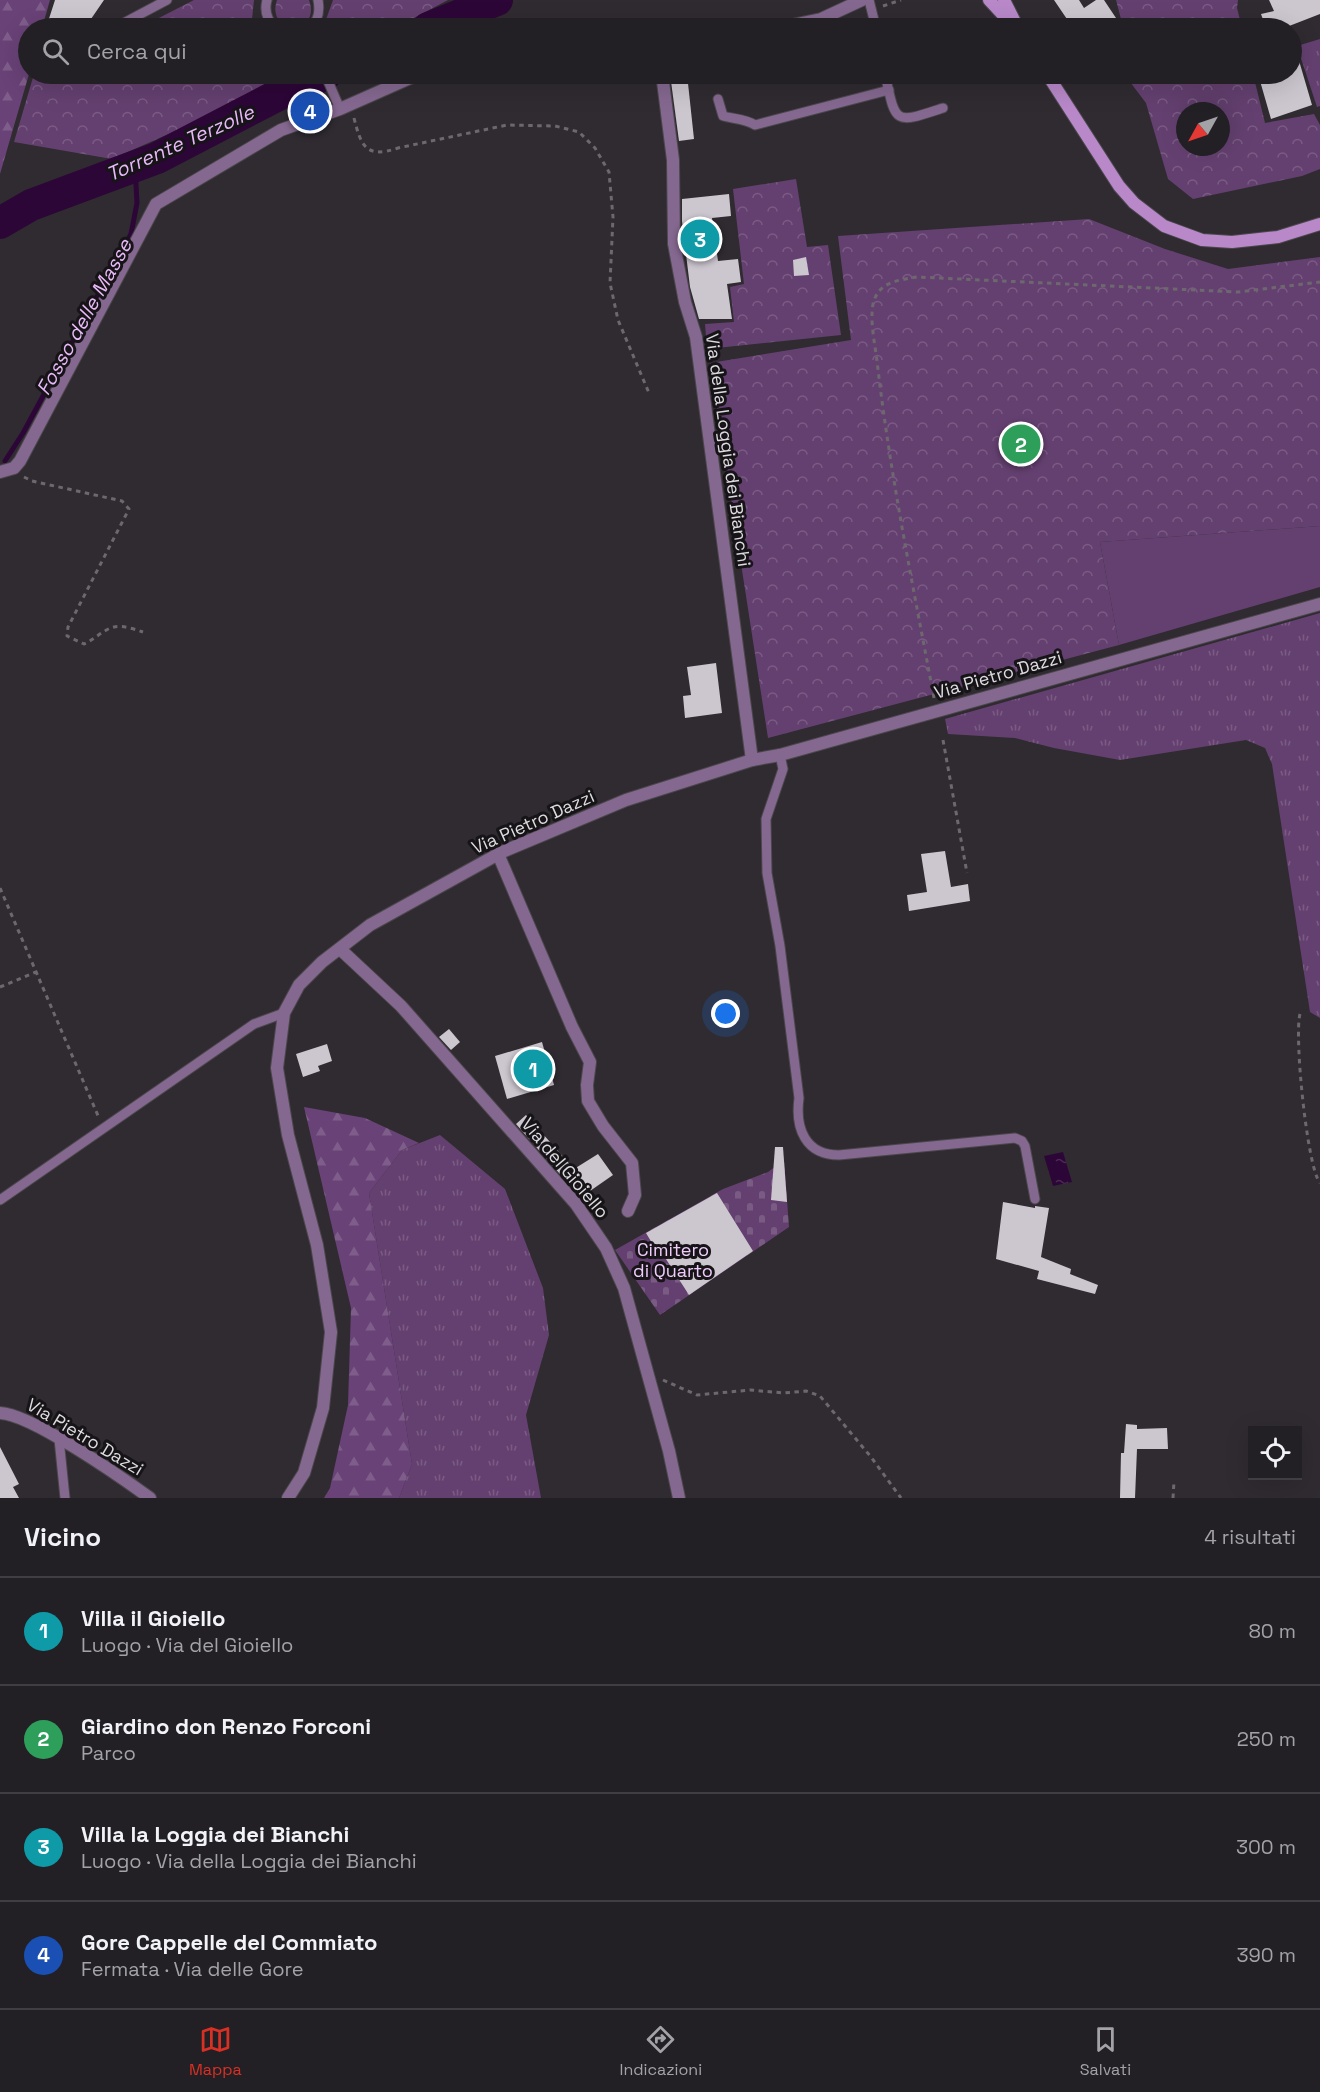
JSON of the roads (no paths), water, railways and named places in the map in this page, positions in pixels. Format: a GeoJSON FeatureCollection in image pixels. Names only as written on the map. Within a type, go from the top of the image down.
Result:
{"type":"FeatureCollection","features":[{"type":"Feature","properties":{"kind":"main road"},"geometry":{"type":"LineString","coordinates":[[989,0],[1006,18]]}},
{"type":"Feature","properties":{"kind":"main road"},"geometry":{"type":"LineString","coordinates":[[1004,0],[1012,18]]}},
{"type":"Feature","properties":{"kind":"main road"},"geometry":{"type":"LineString","coordinates":[[1053,84],[1119,186],[1134,203],[1164,226],[1202,240],[1232,242],[1278,237],[1320,224]]}},
{"type":"Feature","properties":{"kind":"street"},"geometry":{"type":"LineString","coordinates":[[824,18],[868,3]]}},
{"type":"Feature","properties":{"kind":"street"},"geometry":{"type":"LineString","coordinates":[[7,470],[24,454],[156,204],[281,130],[346,107],[397,84]]}},
{"type":"Feature","properties":{"kind":"street","name":"Via della Loggia dei Bianchi"},"geometry":{"type":"LineString","coordinates":[[663,84],[673,160],[674,244],[685,302],[696,338],[752,760]]}},
{"type":"Feature","properties":{"kind":"street","name":"Via Pietro Dazzi"},"geometry":{"type":"LineString","coordinates":[[288,1498],[304,1473],[323,1408],[331,1332],[317,1245],[288,1135],[277,1068],[284,1013],[299,985],[322,962],[370,925],[498,854],[626,800],[752,760],[780,755],[1320,604]]}},
{"type":"Feature","properties":{"kind":"street"},"geometry":{"type":"LineString","coordinates":[[498,854],[572,1027],[590,1062],[587,1085],[588,1101],[603,1126],[632,1163],[635,1195],[628,1211]]}},
{"type":"Feature","properties":{"kind":"street","name":"Via del Gioiello"},"geometry":{"type":"LineString","coordinates":[[340,949],[401,1006],[576,1204],[606,1248],[624,1288],[669,1451],[679,1498]]}},
{"type":"Feature","properties":{"kind":"street","name":"Via Pietro Dazzi"},"geometry":{"type":"LineString","coordinates":[[0,1413],[11,1413],[58,1439],[150,1498]]}},
{"type":"Feature","properties":{"kind":"lane"},"geometry":{"type":"LineString","coordinates":[[133,18],[167,0]]}},
{"type":"Feature","properties":{"kind":"lane"},"geometry":{"type":"LineString","coordinates":[[267,0],[268,18]]}},
{"type":"Feature","properties":{"kind":"lane"},"geometry":{"type":"LineString","coordinates":[[318,0],[320,10],[318,18]]}},
{"type":"Feature","properties":{"kind":"lane"},"geometry":{"type":"LineString","coordinates":[[868,3],[873,18]]}},
{"type":"Feature","properties":{"kind":"lane"},"geometry":{"type":"LineString","coordinates":[[329,84],[346,107]]}},
{"type":"Feature","properties":{"kind":"lane"},"geometry":{"type":"LineString","coordinates":[[888,84],[894,109],[898,116],[904,119],[943,108]]}},
{"type":"Feature","properties":{"kind":"lane"},"geometry":{"type":"LineString","coordinates":[[718,99],[723,116],[755,124],[889,90]]}},
{"type":"Feature","properties":{"kind":"lane"},"geometry":{"type":"LineString","coordinates":[[780,755],[783,769],[766,819],[767,873],[783,970],[799,1098],[797,1113],[808,1144],[818,1152],[839,1155],[1015,1138],[1022,1141],[1025,1146],[1035,1199]]}},
{"type":"Feature","properties":{"kind":"lane"},"geometry":{"type":"LineString","coordinates":[[0,1200],[254,1024],[284,1013]]}},
{"type":"Feature","properties":{"kind":"lane"},"geometry":{"type":"LineString","coordinates":[[58,1439],[65,1498]]}},
{"type":"Feature","properties":{"kind":"water"},"geometry":{"type":"Polygon","coordinates":[[[1063,1152],[1072,1182],[1053,1186],[1044,1156],[1063,1152]]]}},
{"type":"Feature","properties":{"kind":"waterway","name":"Torrente Terzolle"},"geometry":{"type":"LineString","coordinates":[[453,18],[497,0]]}},
{"type":"Feature","properties":{"kind":"waterway","name":"Torrente Terzolle"},"geometry":{"type":"LineString","coordinates":[[0,223],[31,205],[157,158],[303,84]]}},
{"type":"Feature","properties":{"kind":"waterway","name":"Fosso delle Masse"},"geometry":{"type":"LineString","coordinates":[[5,461],[23,433],[131,234],[137,203],[135,166]]}},
{"type":"Feature","properties":{"kind":"place","name":"Gore Cappelle del Commiato"},"geometry":{"type":"Point","coordinates":[310,111]}},
{"type":"Feature","properties":{"kind":"place","name":"Villa la Loggia dei Bianchi"},"geometry":{"type":"Point","coordinates":[700,239]}},
{"type":"Feature","properties":{"kind":"place","name":"Giardino don Renzo Forconi"},"geometry":{"type":"Point","coordinates":[1021,444]}},
{"type":"Feature","properties":{"kind":"place","name":"Villa il Gioiello"},"geometry":{"type":"Point","coordinates":[533,1069]}},
{"type":"Feature","properties":{"kind":"park label","name":"Cimitero di Quarto"},"geometry":{"type":"Point","coordinates":[673,1260]}}]}
